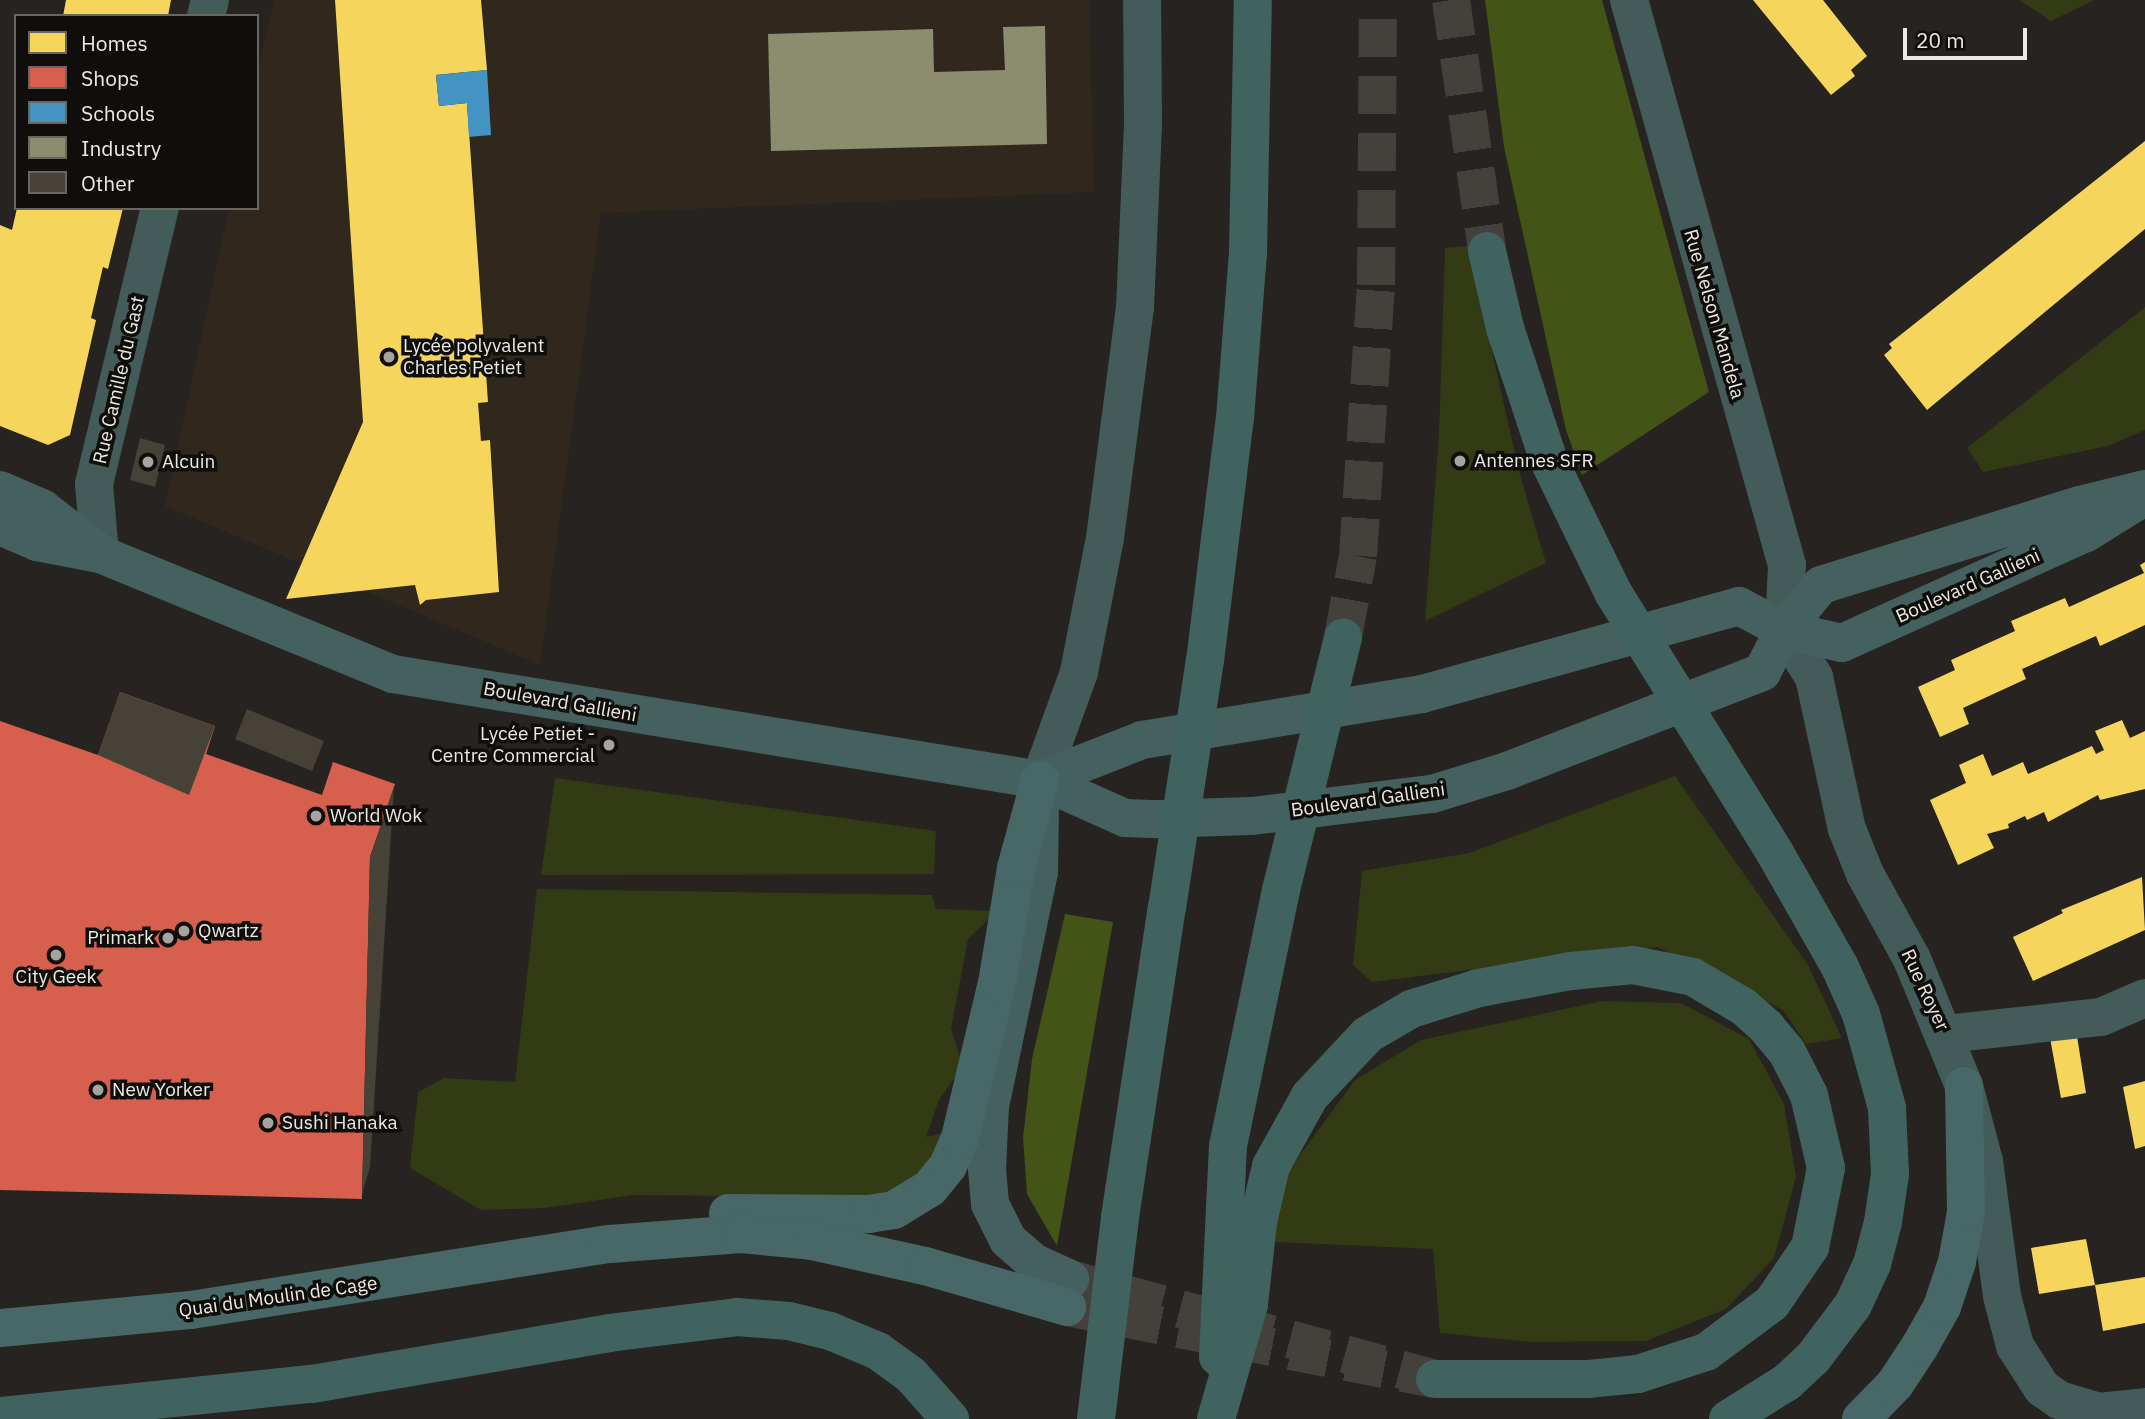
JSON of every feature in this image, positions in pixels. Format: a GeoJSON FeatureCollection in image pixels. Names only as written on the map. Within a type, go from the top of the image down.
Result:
{"type":"FeatureCollection","features":[{"type":"Feature","properties":{"kind":"highway"},"geometry":{"type":"LineString","coordinates":[[1096,1419],[1120,1217],[1205,661],[1235,418],[1248,253],[1253,0]]}},
{"type":"Feature","properties":{"kind":"highway"},"geometry":{"type":"LineString","coordinates":[[1487,251],[1504,328],[1549,461],[1614,594],[1775,853],[1840,967],[1861,1014],[1887,1108],[1891,1174],[1883,1222],[1872,1264],[1853,1305],[1814,1358],[1787,1382],[1728,1419]]}},
{"type":"Feature","properties":{"kind":"highway"},"geometry":{"type":"LineString","coordinates":[[1216,1419],[1228,1146],[1281,890],[1343,637]]}},
{"type":"Feature","properties":{"kind":"highway"},"geometry":{"type":"LineString","coordinates":[[1216,1419],[1249,1304],[1258,1222],[1272,1166],[1310,1096],[1367,1035],[1411,1009],[1479,988],[1571,971],[1633,965],[1692,977],[1744,1007],[1768,1028],[1787,1052],[1809,1094],[1826,1168],[1825,1193],[1810,1247],[1772,1303],[1706,1352],[1638,1374],[1576,1380],[1435,1379]]}},
{"type":"Feature","properties":{"kind":"highway"},"geometry":{"type":"LineString","coordinates":[[0,1416],[312,1384],[609,1333],[737,1317],[789,1321],[830,1331],[878,1351],[940,1406]]}},
{"type":"Feature","properties":{"kind":"main road","name":"Boulevard Gallieni"},"geometry":{"type":"LineString","coordinates":[[0,526],[37,542],[100,554],[393,674],[1040,780],[1125,818],[1158,820],[1252,816],[1432,794],[1542,758],[1762,672],[1784,630],[1821,584],[2080,505],[2145,489]]}},
{"type":"Feature","properties":{"kind":"main road","name":"Boulevard Gallieni"},"geometry":{"type":"LineString","coordinates":[[0,490],[42,508],[100,554]]}},
{"type":"Feature","properties":{"kind":"main road","name":"Boulevard Gallieni"},"geometry":{"type":"LineString","coordinates":[[1040,780],[1142,740],[1422,694],[1740,606],[1784,630],[1842,643],[2086,533],[2145,497]]}},
{"type":"Feature","properties":{"kind":"main road"},"geometry":{"type":"LineString","coordinates":[[554,1253],[714,1213],[869,1214],[894,1210],[930,1188],[948,1166],[960,1138],[997,983],[1016,868],[1040,780]]}},
{"type":"Feature","properties":{"kind":"main road"},"geometry":{"type":"LineString","coordinates":[[554,1253],[688,1235],[765,1236],[812,1241],[1069,1293],[1008,1240],[990,1203],[987,1169],[990,1106],[1039,872],[1040,780]]}},
{"type":"Feature","properties":{"kind":"main road"},"geometry":{"type":"LineString","coordinates":[[1861,1419],[1895,1384],[1920,1346],[1942,1307],[1957,1262],[1966,1212],[1964,1086]]}},
{"type":"Feature","properties":{"kind":"main road","name":"Quai du Moulin de Cage"},"geometry":{"type":"LineString","coordinates":[[0,1328],[191,1310],[554,1253]]}},
{"type":"Feature","properties":{"kind":"street"},"geometry":{"type":"LineString","coordinates":[[1040,780],[1079,672],[1105,538],[1135,308],[1143,128],[1142,0]]}},
{"type":"Feature","properties":{"kind":"street","name":"Rue Nelson Mandela"},"geometry":{"type":"LineString","coordinates":[[1629,0],[1787,565],[1784,630]]}},
{"type":"Feature","properties":{"kind":"street","name":"Rue Camille du Gast"},"geometry":{"type":"LineString","coordinates":[[100,554],[94,484],[160,210]]}},
{"type":"Feature","properties":{"kind":"street","name":"Rue Royer"},"geometry":{"type":"LineString","coordinates":[[1784,630],[1814,677],[1856,851],[1946,1034],[1964,1086],[1984,1161],[2005,1309],[2024,1364],[2042,1388],[2080,1408],[2099,1412],[2145,1407]]}},
{"type":"Feature","properties":{"kind":"street"},"geometry":{"type":"LineString","coordinates":[[1946,1034],[2101,1017],[2145,998]]}},
{"type":"Feature","properties":{"kind":"shaded area","name":"Lycée polyvalent Charles Petiet"},"geometry":{"type":"Polygon","coordinates":[[[274,0],[1089,0],[1094,192],[601,213],[540,665],[165,506],[229,210],[259,210],[259,67],[274,0]]]}},
{"type":"Feature","properties":{"kind":"green space"},"geometry":{"type":"Polygon","coordinates":[[[1485,0],[1602,0],[1709,392],[1582,475],[1566,430],[1504,147],[1485,0]]]}},
{"type":"Feature","properties":{"kind":"green space"},"geometry":{"type":"Polygon","coordinates":[[[2019,0],[2094,0],[2051,21],[2019,0]]]}},
{"type":"Feature","properties":{"kind":"green space"},"geometry":{"type":"Polygon","coordinates":[[[1468,246],[1520,475],[1546,563],[1425,621],[1439,435],[1445,248],[1468,246]]]}},
{"type":"Feature","properties":{"kind":"green space"},"geometry":{"type":"Polygon","coordinates":[[[2145,307],[2145,430],[2108,446],[1983,472],[1967,448],[2145,307]]]}},
{"type":"Feature","properties":{"kind":"green space"},"geometry":{"type":"Polygon","coordinates":[[[1675,776],[1808,965],[1842,1038],[1806,1044],[1783,1010],[1657,947],[1372,982],[1353,965],[1362,871],[1469,853],[1675,776]]]}},
{"type":"Feature","properties":{"kind":"green space"},"geometry":{"type":"Polygon","coordinates":[[[555,778],[936,831],[934,874],[541,875],[555,778]]]}},
{"type":"Feature","properties":{"kind":"green space"},"geometry":{"type":"Polygon","coordinates":[[[537,889],[932,895],[936,909],[997,911],[968,939],[951,1029],[963,1066],[939,1100],[926,1137],[948,1132],[925,1173],[886,1198],[633,1195],[545,1208],[481,1210],[410,1168],[418,1092],[444,1078],[515,1082],[537,889]]]}},
{"type":"Feature","properties":{"kind":"green space"},"geometry":{"type":"Polygon","coordinates":[[[1065,914],[1113,922],[1057,1246],[1027,1194],[1023,1138],[1032,1059],[1065,914]]]}},
{"type":"Feature","properties":{"kind":"green space"},"geometry":{"type":"Polygon","coordinates":[[[1602,1001],[1681,1003],[1749,1039],[1784,1104],[1796,1177],[1774,1258],[1726,1309],[1646,1341],[1532,1342],[1440,1333],[1433,1249],[1275,1242],[1272,1213],[1289,1170],[1355,1080],[1421,1040],[1602,1001]]]}},
{"type":"Feature","properties":{"kind":"building: Homes"},"geometry":{"type":"Polygon","coordinates":[[[66,0],[171,0],[168,14],[63,14],[66,0]]]}},
{"type":"Feature","properties":{"kind":"building: Homes"},"geometry":{"type":"Polygon","coordinates":[[[335,0],[481,0],[487,70],[436,75],[439,106],[467,103],[488,402],[478,403],[481,441],[490,440],[499,592],[426,600],[420,605],[415,585],[286,599],[363,422],[335,0]]]}},
{"type":"Feature","properties":{"kind":"building: Homes"},"geometry":{"type":"Polygon","coordinates":[[[1753,0],[1823,0],[1867,56],[1851,70],[1855,76],[1831,95],[1753,0]]]}},
{"type":"Feature","properties":{"kind":"building: Homes"},"geometry":{"type":"Polygon","coordinates":[[[2145,141],[2145,229],[1927,410],[1884,355],[1892,348],[1889,344],[2145,141]]]}},
{"type":"Feature","properties":{"kind":"building: Homes"},"geometry":{"type":"Polygon","coordinates":[[[17,210],[123,210],[108,269],[103,267],[91,318],[96,320],[70,435],[48,445],[0,426],[0,225],[12,230],[17,210]]]}},
{"type":"Feature","properties":{"kind":"building: Homes"},"geometry":{"type":"Polygon","coordinates":[[[2145,562],[2145,625],[2100,646],[2096,636],[2022,669],[2026,679],[1963,708],[1969,724],[1940,737],[1918,687],[1955,670],[1951,660],[2015,631],[2011,621],[2065,598],[2069,607],[2144,573],[2140,565],[2145,562]]]}},
{"type":"Feature","properties":{"kind":"building: Homes"},"geometry":{"type":"Polygon","coordinates":[[[2122,720],[2130,738],[2145,731],[2145,789],[2100,800],[2098,795],[2048,822],[2044,812],[2027,820],[2025,816],[2008,824],[2009,828],[1987,834],[1994,848],[1958,865],[1930,800],[1966,783],[1959,765],[1983,754],[1992,776],[2023,762],[2028,774],[2092,746],[2096,754],[2104,750],[2095,731],[2122,720]]]}},
{"type":"Feature","properties":{"kind":"building: Homes"},"geometry":{"type":"Polygon","coordinates":[[[2142,877],[2145,930],[2033,981],[2013,937],[2063,913],[2061,910],[2142,877]]]}},
{"type":"Feature","properties":{"kind":"building: Homes"},"geometry":{"type":"Polygon","coordinates":[[[2077,1036],[2086,1093],[2061,1098],[2050,1038],[2077,1036]]]}},
{"type":"Feature","properties":{"kind":"building: Homes"},"geometry":{"type":"Polygon","coordinates":[[[2145,1081],[2145,1146],[2135,1149],[2123,1087],[2145,1081]]]}},
{"type":"Feature","properties":{"kind":"building: Homes"},"geometry":{"type":"Polygon","coordinates":[[[2086,1239],[2095,1285],[2039,1294],[2031,1248],[2086,1239]]]}},
{"type":"Feature","properties":{"kind":"building: Homes"},"geometry":{"type":"Polygon","coordinates":[[[2145,1277],[2145,1323],[2103,1331],[2095,1285],[2145,1277]]]}},
{"type":"Feature","properties":{"kind":"building: Shops","name":"Qwartz"},"geometry":{"type":"Polygon","coordinates":[[[120,692],[215,726],[206,754],[322,795],[333,762],[395,784],[370,857],[362,1199],[0,1190],[0,721],[98,755],[120,692]]]}},
{"type":"Feature","properties":{"kind":"building: Schools"},"geometry":{"type":"Polygon","coordinates":[[[487,70],[491,135],[469,137],[467,103],[439,106],[436,75],[487,70]]]}},
{"type":"Feature","properties":{"kind":"building: Industry"},"geometry":{"type":"Polygon","coordinates":[[[1045,26],[1047,144],[771,151],[768,34],[933,29],[934,72],[1005,70],[1003,27],[1045,26]]]}},
{"type":"Feature","properties":{"kind":"building: Other","name":"Alcuin"},"geometry":{"type":"Polygon","coordinates":[[[140,438],[165,445],[155,487],[130,480],[140,438]]]}},
{"type":"Feature","properties":{"kind":"building: Other"},"geometry":{"type":"Polygon","coordinates":[[[120,692],[215,726],[189,795],[98,755],[120,692]]]}},
{"type":"Feature","properties":{"kind":"building: Other"},"geometry":{"type":"Polygon","coordinates":[[[247,709],[324,741],[312,771],[235,739],[247,709]]]}},
{"type":"Feature","properties":{"kind":"building: Other"},"geometry":{"type":"Polygon","coordinates":[[[394,787],[370,1167],[362,1194],[370,857],[394,787]]]}},
{"type":"Feature","properties":{"kind":"tunnel"},"geometry":{"type":"LineString","coordinates":[[1343,637],[1358,556],[1376,285],[1378,0]]}},
{"type":"Feature","properties":{"kind":"tunnel"},"geometry":{"type":"LineString","coordinates":[[1451,0],[1487,251]]}},
{"type":"Feature","properties":{"kind":"tunnel"},"geometry":{"type":"LineString","coordinates":[[1070,1279],[1435,1379]]}},
{"type":"Feature","properties":{"kind":"tunnel"},"geometry":{"type":"LineString","coordinates":[[1067,1307],[1435,1379]]}},
{"type":"Feature","properties":{"kind":"place","name":"Lycée polyvalent Charles Petiet"},"geometry":{"type":"Point","coordinates":[389,357]}},
{"type":"Feature","properties":{"kind":"place","name":"Antennes SFR"},"geometry":{"type":"Point","coordinates":[1460,461]}},
{"type":"Feature","properties":{"kind":"place","name":"Alcuin"},"geometry":{"type":"Point","coordinates":[148,462]}},
{"type":"Feature","properties":{"kind":"place","name":"Lycée Petiet - Centre Commercial"},"geometry":{"type":"Point","coordinates":[609,745]}},
{"type":"Feature","properties":{"kind":"place","name":"World Wok"},"geometry":{"type":"Point","coordinates":[316,816]}},
{"type":"Feature","properties":{"kind":"place","name":"Qwartz"},"geometry":{"type":"Point","coordinates":[184,931]}},
{"type":"Feature","properties":{"kind":"place","name":"Primark"},"geometry":{"type":"Point","coordinates":[168,938]}},
{"type":"Feature","properties":{"kind":"place","name":"City Geek"},"geometry":{"type":"Point","coordinates":[56,955]}},
{"type":"Feature","properties":{"kind":"place","name":"New Yorker"},"geometry":{"type":"Point","coordinates":[98,1090]}},
{"type":"Feature","properties":{"kind":"place","name":"Sushi Hanaka"},"geometry":{"type":"Point","coordinates":[268,1123]}}]}
